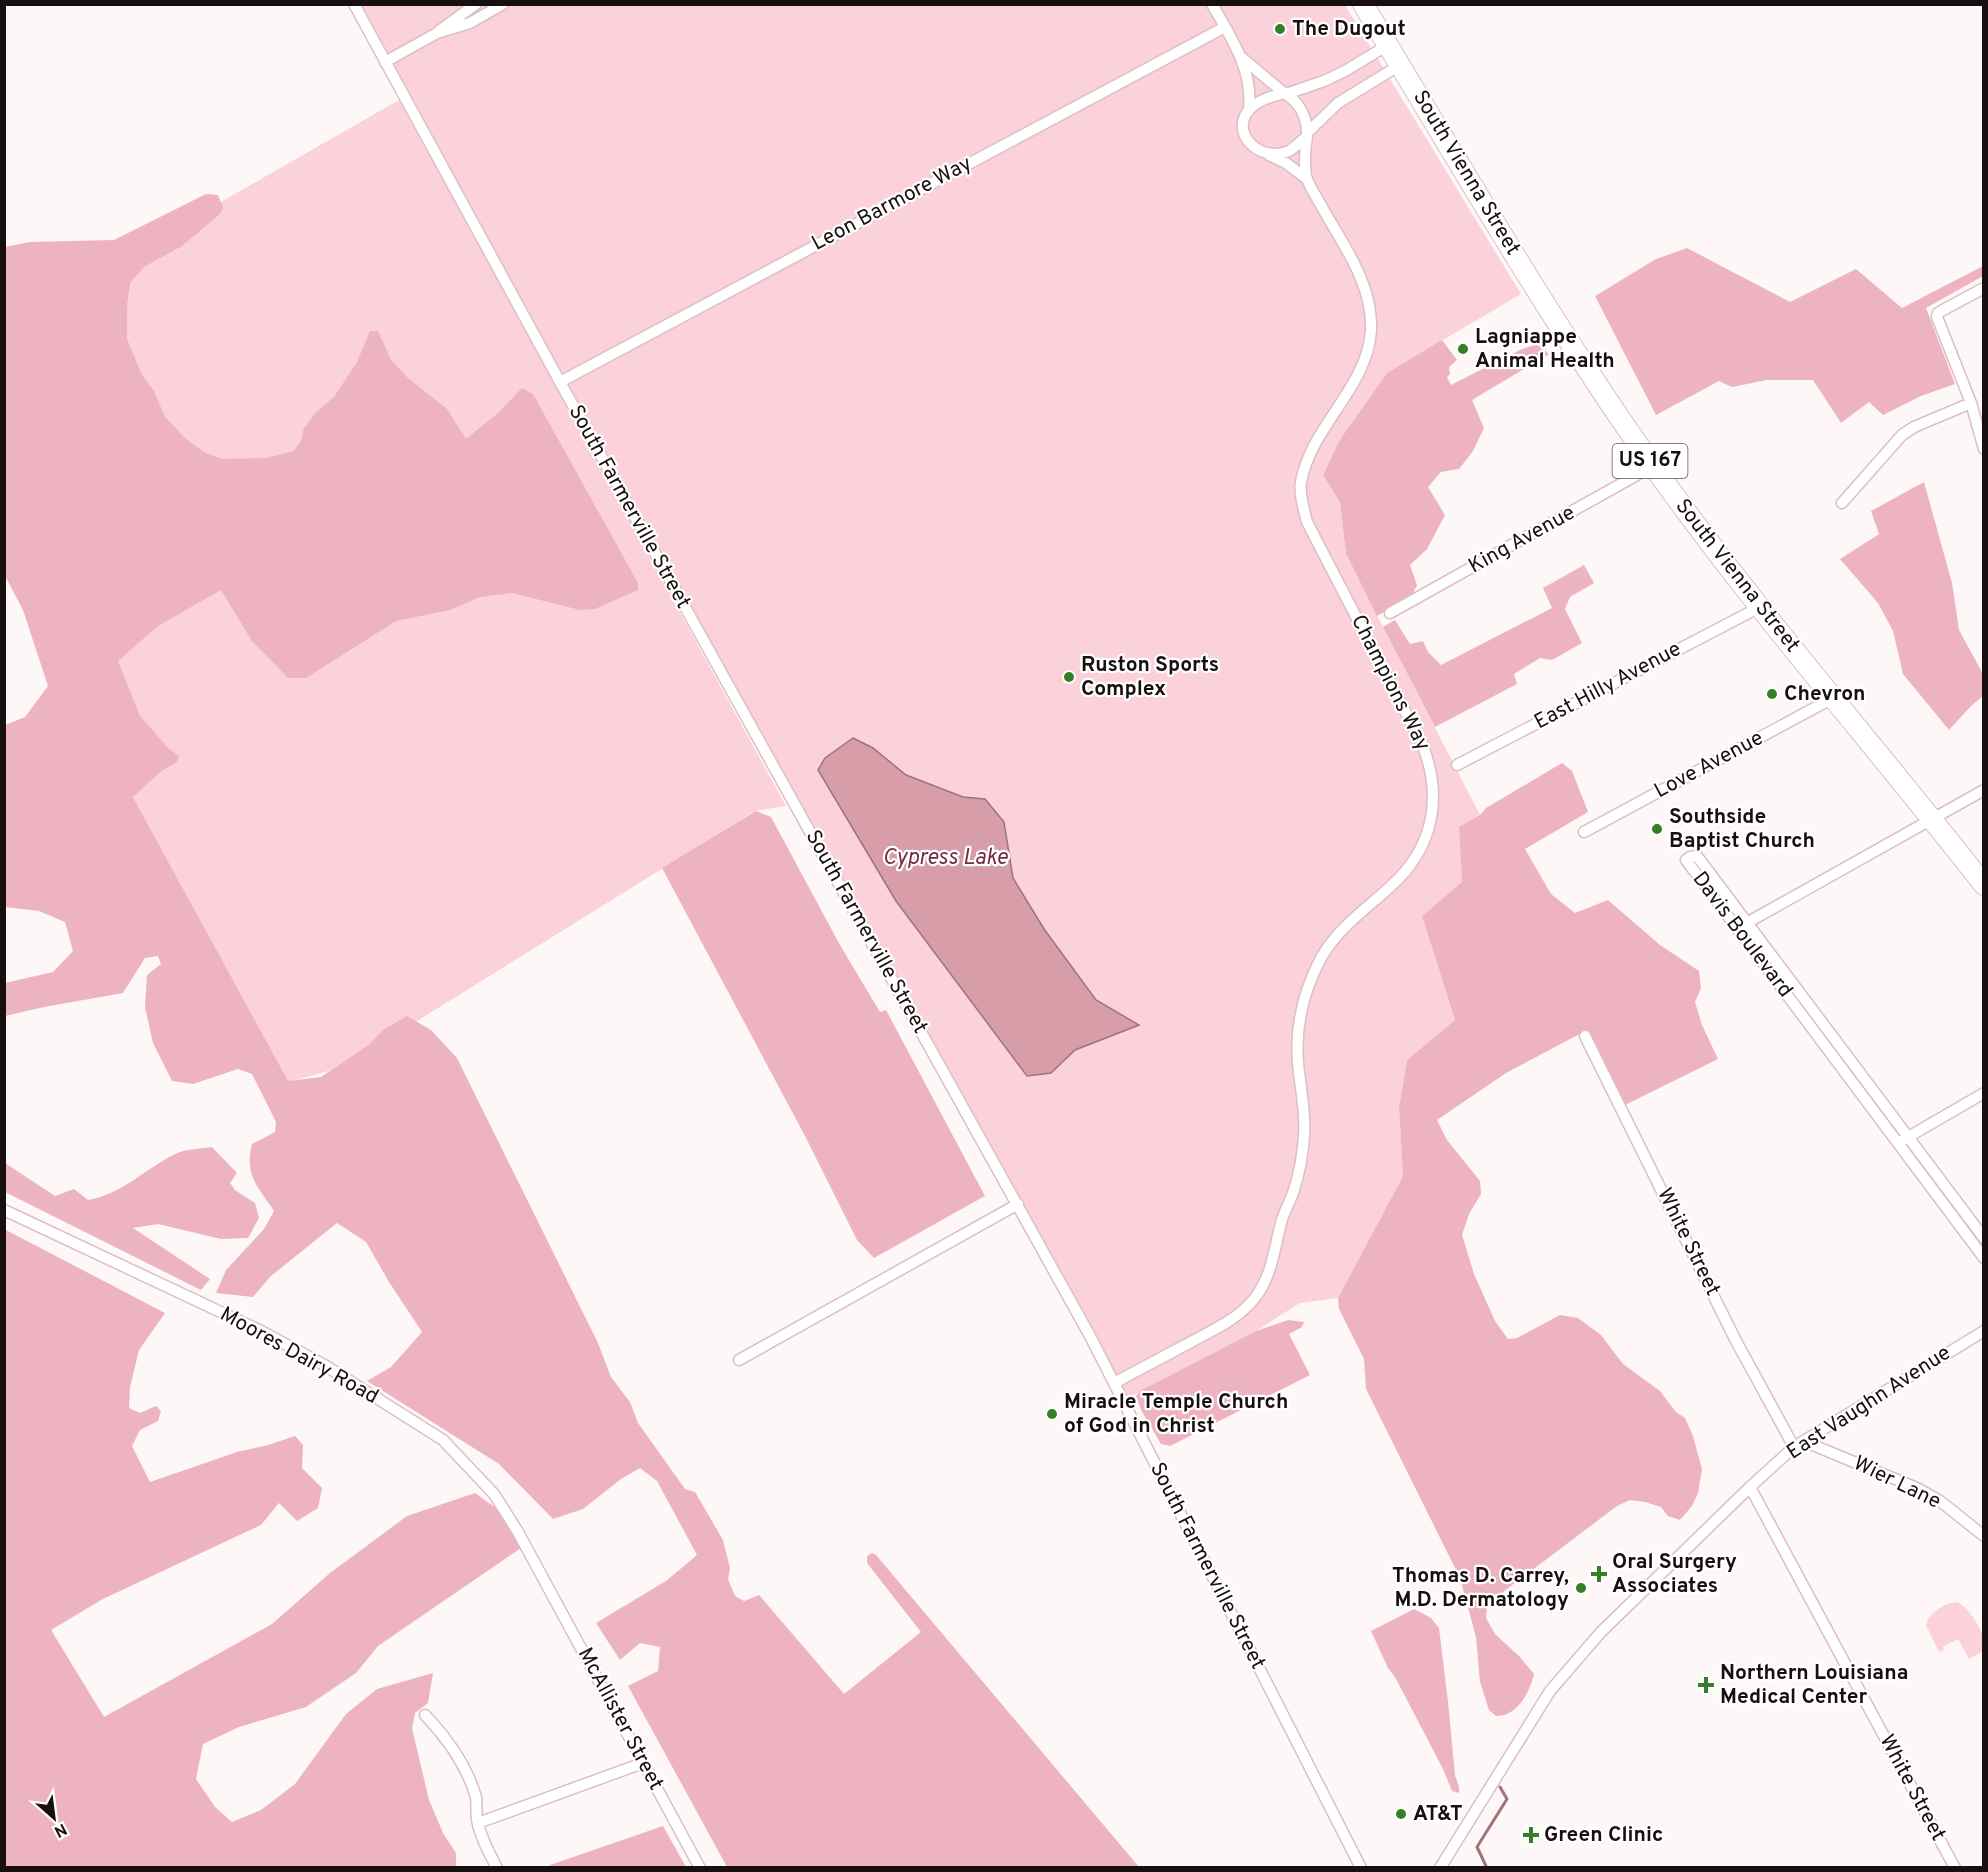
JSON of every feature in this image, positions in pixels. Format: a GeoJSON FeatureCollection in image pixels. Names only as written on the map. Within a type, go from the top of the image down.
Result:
{"type":"FeatureCollection","features":[{"type":"Feature","properties":{"kind":"highway","name":"South Vienna Street"},"geometry":{"type":"LineString","coordinates":[[1363,4],[1569,342],[1653,466],[1758,608],[1931,818],[1983,885]]}},
{"type":"Feature","properties":{"kind":"street","name":"South Farmerville Street"},"geometry":{"type":"LineString","coordinates":[[354,4],[560,382],[1018,1204],[1114,1383],[1361,1868]]}},
{"type":"Feature","properties":{"kind":"street"},"geometry":{"type":"LineString","coordinates":[[437,33],[476,4]]}},
{"type":"Feature","properties":{"kind":"street"},"geometry":{"type":"LineString","coordinates":[[385,62],[437,33],[470,23],[503,4]]}},
{"type":"Feature","properties":{"kind":"street","name":"Champions Way"},"geometry":{"type":"LineString","coordinates":[[1212,4],[1241,57],[1249,81],[1249,109],[1243,126],[1246,137],[1255,149],[1286,163],[1307,179]]}},
{"type":"Feature","properties":{"kind":"street","name":"Leon Barmore Way"},"geometry":{"type":"LineString","coordinates":[[560,382],[1225,27]]}},
{"type":"Feature","properties":{"kind":"street"},"geometry":{"type":"LineString","coordinates":[[1249,109],[1260,102],[1324,81],[1388,45]]}},
{"type":"Feature","properties":{"kind":"street","name":"Champions Way"},"geometry":{"type":"LineString","coordinates":[[1114,1383],[1229,1321],[1254,1299],[1264,1283],[1275,1255],[1280,1225],[1293,1191],[1301,1160],[1304,1110],[1297,1040],[1304,1001],[1314,972],[1330,945],[1352,919],[1404,872],[1415,857],[1431,826],[1434,800],[1433,781],[1424,746],[1307,522],[1302,502],[1301,483],[1308,457],[1358,375],[1367,352],[1371,318],[1366,290],[1307,179],[1304,151],[1307,134],[1302,111],[1285,93],[1241,57]]}},
{"type":"Feature","properties":{"kind":"street"},"geometry":{"type":"LineString","coordinates":[[1267,154],[1288,151],[1338,103],[1400,65]]}},
{"type":"Feature","properties":{"kind":"street"},"geometry":{"type":"LineString","coordinates":[[1983,288],[1938,313],[1971,403],[1983,449]]}},
{"type":"Feature","properties":{"kind":"street"},"geometry":{"type":"LineString","coordinates":[[1842,503],[1902,435],[1914,427],[1971,403]]}},
{"type":"Feature","properties":{"kind":"street","name":"King Avenue"},"geometry":{"type":"LineString","coordinates":[[1390,613],[1653,466]]}},
{"type":"Feature","properties":{"kind":"street","name":"East Hilly Avenue"},"geometry":{"type":"LineString","coordinates":[[1457,765],[1758,608]]}},
{"type":"Feature","properties":{"kind":"street","name":"Love Avenue"},"geometry":{"type":"LineString","coordinates":[[1584,832],[1833,698]]}},
{"type":"Feature","properties":{"kind":"street"},"geometry":{"type":"LineString","coordinates":[[1743,925],[1983,790]]}},
{"type":"Feature","properties":{"kind":"street","name":"Davis Boulevard"},"geometry":{"type":"LineString","coordinates":[[1743,925],[1686,860],[1697,856],[1743,925],[1903,1140],[1983,1258]]}},
{"type":"Feature","properties":{"kind":"street","name":"White Street"},"geometry":{"type":"LineString","coordinates":[[1585,1036],[1736,1341],[1799,1444]]}},
{"type":"Feature","properties":{"kind":"street"},"geometry":{"type":"LineString","coordinates":[[1903,1140],[1983,1093]]}},
{"type":"Feature","properties":{"kind":"street","name":"Davis Boulevard"},"geometry":{"type":"LineString","coordinates":[[1903,1140],[1983,1238]]}},
{"type":"Feature","properties":{"kind":"street"},"geometry":{"type":"LineString","coordinates":[[739,1360],[1018,1204]]}},
{"type":"Feature","properties":{"kind":"street","name":"Moores Dairy Road"},"geometry":{"type":"LineString","coordinates":[[4,1210],[261,1330],[326,1366],[443,1440],[494,1494],[540,1570]]}},
{"type":"Feature","properties":{"kind":"street","name":"East Vaughn Avenue"},"geometry":{"type":"LineString","coordinates":[[1440,1868],[1553,1687],[1600,1632],[1750,1487],[1799,1444],[1983,1331]]}},
{"type":"Feature","properties":{"kind":"street","name":"Wier Lane"},"geometry":{"type":"LineString","coordinates":[[1799,1444],[1917,1488],[1940,1501],[1983,1536]]}},
{"type":"Feature","properties":{"kind":"street","name":"White Street"},"geometry":{"type":"LineString","coordinates":[[1750,1487],[1955,1868]]}},
{"type":"Feature","properties":{"kind":"street","name":"McAllister Street"},"geometry":{"type":"LineString","coordinates":[[540,1570],[700,1868]]}},
{"type":"Feature","properties":{"kind":"street"},"geometry":{"type":"LineString","coordinates":[[425,1715],[439,1730],[460,1761],[476,1798],[478,1823],[497,1868]]}},
{"type":"Feature","properties":{"kind":"street"},"geometry":{"type":"LineString","coordinates":[[478,1823],[643,1763]]}},
{"type":"Feature","properties":{"kind":"shaded area","name":"Ruston Sports Complex"},"geometry":{"type":"Polygon","coordinates":[[[361,5],[1345,5],[1521,294],[1387,373],[1339,441],[1323,475],[1340,501],[1346,555],[1480,815],[1459,828],[1462,882],[1422,916],[1455,1020],[1407,1060],[1399,1108],[1403,1176],[1338,1298],[1300,1303],[1256,1331],[1128,1398],[1104,1350],[579,405],[361,5]]]}},
{"type":"Feature","properties":{"kind":"shaded area"},"geometry":{"type":"Polygon","coordinates":[[[399,100],[786,806],[755,811],[343,1067],[288,1082],[5,561],[4,326],[399,100]]]}},
{"type":"Feature","properties":{"kind":"shaded area"},"geometry":{"type":"Polygon","coordinates":[[[206,194],[218,195],[223,207],[220,214],[182,246],[144,267],[130,283],[127,305],[127,339],[142,375],[154,391],[165,417],[185,438],[204,452],[222,459],[266,458],[294,451],[302,439],[303,430],[316,412],[334,397],[357,362],[370,331],[378,331],[391,360],[408,378],[447,409],[466,439],[498,413],[522,388],[533,394],[638,583],[638,590],[595,609],[580,610],[512,593],[480,597],[450,610],[396,621],[306,678],[288,678],[252,641],[221,590],[158,626],[118,661],[140,716],[168,748],[179,756],[177,762],[160,772],[133,797],[288,1081],[321,1077],[370,1044],[383,1030],[407,1016],[431,1030],[457,1058],[598,1343],[611,1377],[630,1402],[638,1423],[685,1489],[695,1492],[723,1540],[730,1568],[728,1579],[735,1596],[744,1601],[759,1595],[844,1694],[921,1632],[867,1563],[867,1556],[872,1553],[876,1555],[1139,1867],[727,1867],[628,1686],[658,1671],[660,1647],[640,1643],[620,1660],[596,1623],[666,1581],[697,1555],[657,1481],[640,1468],[621,1479],[583,1509],[553,1519],[499,1464],[367,1381],[391,1367],[422,1332],[366,1242],[337,1223],[271,1276],[253,1297],[216,1293],[226,1270],[264,1229],[274,1211],[251,1173],[250,1155],[252,1144],[275,1132],[276,1122],[252,1074],[238,1069],[193,1084],[172,1081],[153,1043],[145,1007],[147,975],[161,964],[158,956],[145,958],[123,993],[5,1016],[5,983],[53,972],[73,951],[65,922],[39,911],[5,907],[5,725],[25,717],[48,686],[23,610],[5,576],[5,247],[30,242],[114,240],[206,194]]]}},
{"type":"Feature","properties":{"kind":"shaded area"},"geometry":{"type":"Polygon","coordinates":[[[1687,248],[1790,302],[1856,269],[1902,308],[1983,266],[1983,276],[1926,308],[1955,384],[1921,396],[1883,415],[1869,402],[1841,423],[1813,380],[1767,380],[1732,387],[1719,381],[1656,415],[1595,296],[1656,259],[1687,248]]]}},
{"type":"Feature","properties":{"kind":"shaded area"},"geometry":{"type":"Polygon","coordinates":[[[1442,340],[1457,360],[1449,367],[1450,374],[1447,377],[1451,385],[1520,350],[1537,344],[1549,354],[1472,400],[1484,428],[1473,451],[1459,469],[1441,472],[1428,487],[1445,515],[1427,549],[1410,565],[1417,585],[1411,597],[1377,616],[1346,554],[1340,502],[1323,475],[1339,441],[1387,373],[1442,340]]]}},
{"type":"Feature","properties":{"kind":"shaded area"},"geometry":{"type":"Polygon","coordinates":[[[1924,482],[1952,583],[1959,630],[1983,674],[1983,696],[1949,730],[1903,674],[1893,631],[1878,603],[1840,559],[1879,534],[1871,511],[1924,482]]]}},
{"type":"Feature","properties":{"kind":"shaded area"},"geometry":{"type":"Polygon","coordinates":[[[1584,565],[1594,583],[1570,597],[1565,609],[1582,643],[1552,660],[1540,658],[1514,674],[1517,684],[1435,727],[1383,627],[1395,620],[1410,644],[1423,641],[1428,652],[1441,665],[1552,608],[1543,588],[1584,565]]]}},
{"type":"Feature","properties":{"kind":"shaded area"},"geometry":{"type":"Polygon","coordinates":[[[1562,763],[1572,771],[1588,812],[1525,849],[1551,894],[1575,913],[1608,900],[1660,945],[1699,971],[1701,988],[1695,1002],[1702,1025],[1718,1059],[1625,1105],[1587,1030],[1506,1073],[1437,1120],[1447,1140],[1480,1181],[1481,1194],[1469,1214],[1462,1235],[1474,1274],[1495,1321],[1508,1339],[1517,1338],[1560,1315],[1578,1318],[1601,1335],[1623,1364],[1660,1391],[1676,1412],[1685,1418],[1693,1436],[1702,1469],[1698,1493],[1692,1506],[1680,1520],[1668,1516],[1661,1507],[1630,1500],[1617,1506],[1503,1592],[1487,1607],[1486,1618],[1495,1634],[1519,1656],[1534,1674],[1522,1702],[1511,1712],[1496,1716],[1489,1710],[1480,1682],[1476,1637],[1460,1578],[1366,1389],[1364,1359],[1339,1309],[1338,1298],[1403,1176],[1399,1108],[1407,1060],[1455,1020],[1422,916],[1462,882],[1459,827],[1480,815],[1486,808],[1562,763]]]}},
{"type":"Feature","properties":{"kind":"shaded area"},"geometry":{"type":"Polygon","coordinates":[[[756,811],[771,817],[840,945],[880,1012],[886,1010],[985,1196],[874,1258],[857,1240],[805,1136],[662,868],[756,811]]]}},
{"type":"Feature","properties":{"kind":"shaded area"},"geometry":{"type":"Polygon","coordinates":[[[212,1147],[237,1173],[230,1183],[235,1190],[255,1203],[259,1218],[248,1238],[221,1239],[158,1224],[133,1228],[210,1279],[201,1290],[5,1192],[5,1163],[55,1196],[74,1189],[88,1200],[123,1187],[175,1154],[212,1147]]]}},
{"type":"Feature","properties":{"kind":"shaded area"},"geometry":{"type":"Polygon","coordinates":[[[4,1229],[165,1313],[139,1350],[130,1387],[129,1408],[140,1413],[156,1406],[161,1411],[158,1421],[140,1430],[132,1446],[150,1482],[237,1452],[295,1436],[303,1445],[302,1468],[322,1488],[318,1508],[297,1521],[279,1503],[261,1525],[103,1599],[51,1630],[104,1717],[272,1624],[330,1573],[407,1516],[475,1493],[500,1511],[521,1548],[378,1646],[356,1673],[306,1707],[239,1727],[203,1744],[196,1779],[215,1807],[232,1822],[261,1810],[295,1784],[346,1714],[377,1689],[433,1673],[428,1703],[415,1713],[412,1728],[429,1800],[443,1833],[456,1853],[456,1867],[5,1867],[4,1229]]]}},
{"type":"Feature","properties":{"kind":"shaded area"},"geometry":{"type":"Polygon","coordinates":[[[1288,1320],[1304,1322],[1302,1327],[1289,1334],[1310,1375],[1170,1446],[1161,1444],[1141,1410],[1136,1396],[1140,1391],[1256,1331],[1288,1320]]]}},
{"type":"Feature","properties":{"kind":"shaded area"},"geometry":{"type":"Polygon","coordinates":[[[1956,1602],[1969,1611],[1983,1636],[1983,1651],[1969,1659],[1958,1639],[1943,1647],[1944,1650],[1939,1652],[1926,1625],[1930,1616],[1938,1609],[1956,1602]]]}},
{"type":"Feature","properties":{"kind":"shaded area"},"geometry":{"type":"Polygon","coordinates":[[[1414,1609],[1431,1618],[1439,1628],[1455,1775],[1459,1793],[1452,1791],[1443,1769],[1395,1677],[1388,1668],[1371,1631],[1414,1609]]]}},
{"type":"Feature","properties":{"kind":"shaded area"},"geometry":{"type":"Polygon","coordinates":[[[663,1826],[686,1867],[549,1867],[550,1865],[663,1826]]]}},
{"type":"Feature","properties":{"kind":"water","name":"Cypress Lake"},"geometry":{"type":"Polygon","coordinates":[[[853,738],[873,748],[906,775],[963,797],[985,799],[1004,822],[1013,878],[1044,929],[1096,1000],[1139,1025],[1075,1050],[1051,1073],[1027,1076],[896,901],[818,770],[825,758],[853,738]]]}},
{"type":"Feature","properties":{"kind":"waterway"},"geometry":{"type":"LineString","coordinates":[[1487,1868],[1477,1847],[1507,1799],[1500,1787]]}},
{"type":"Feature","properties":{"kind":"place","name":"The Dugout"},"geometry":{"type":"Point","coordinates":[1280,29]}},
{"type":"Feature","properties":{"kind":"place","name":"Lagniappe Animal Health"},"geometry":{"type":"Point","coordinates":[1463,349]}},
{"type":"Feature","properties":{"kind":"place","name":"Ruston Sports Complex"},"geometry":{"type":"Point","coordinates":[1069,677]}},
{"type":"Feature","properties":{"kind":"place","name":"Chevron"},"geometry":{"type":"Point","coordinates":[1772,694]}},
{"type":"Feature","properties":{"kind":"place","name":"Southside Baptist Church"},"geometry":{"type":"Point","coordinates":[1657,829]}},
{"type":"Feature","properties":{"kind":"place","name":"Miracle Temple Church of God in Christ"},"geometry":{"type":"Point","coordinates":[1052,1414]}},
{"type":"Feature","properties":{"kind":"place","name":"Oral Surgery Associates"},"geometry":{"type":"Point","coordinates":[1599,1574]}},
{"type":"Feature","properties":{"kind":"place","name":"Thomas D. Carrey, M.D. Dermatology"},"geometry":{"type":"Point","coordinates":[1581,1588]}},
{"type":"Feature","properties":{"kind":"place","name":"Northern Louisiana Medical Center"},"geometry":{"type":"Point","coordinates":[1706,1685]}},
{"type":"Feature","properties":{"kind":"place","name":"AT&T"},"geometry":{"type":"Point","coordinates":[1401,1814]}},
{"type":"Feature","properties":{"kind":"place","name":"Green Clinic"},"geometry":{"type":"Point","coordinates":[1531,1835]}}]}
